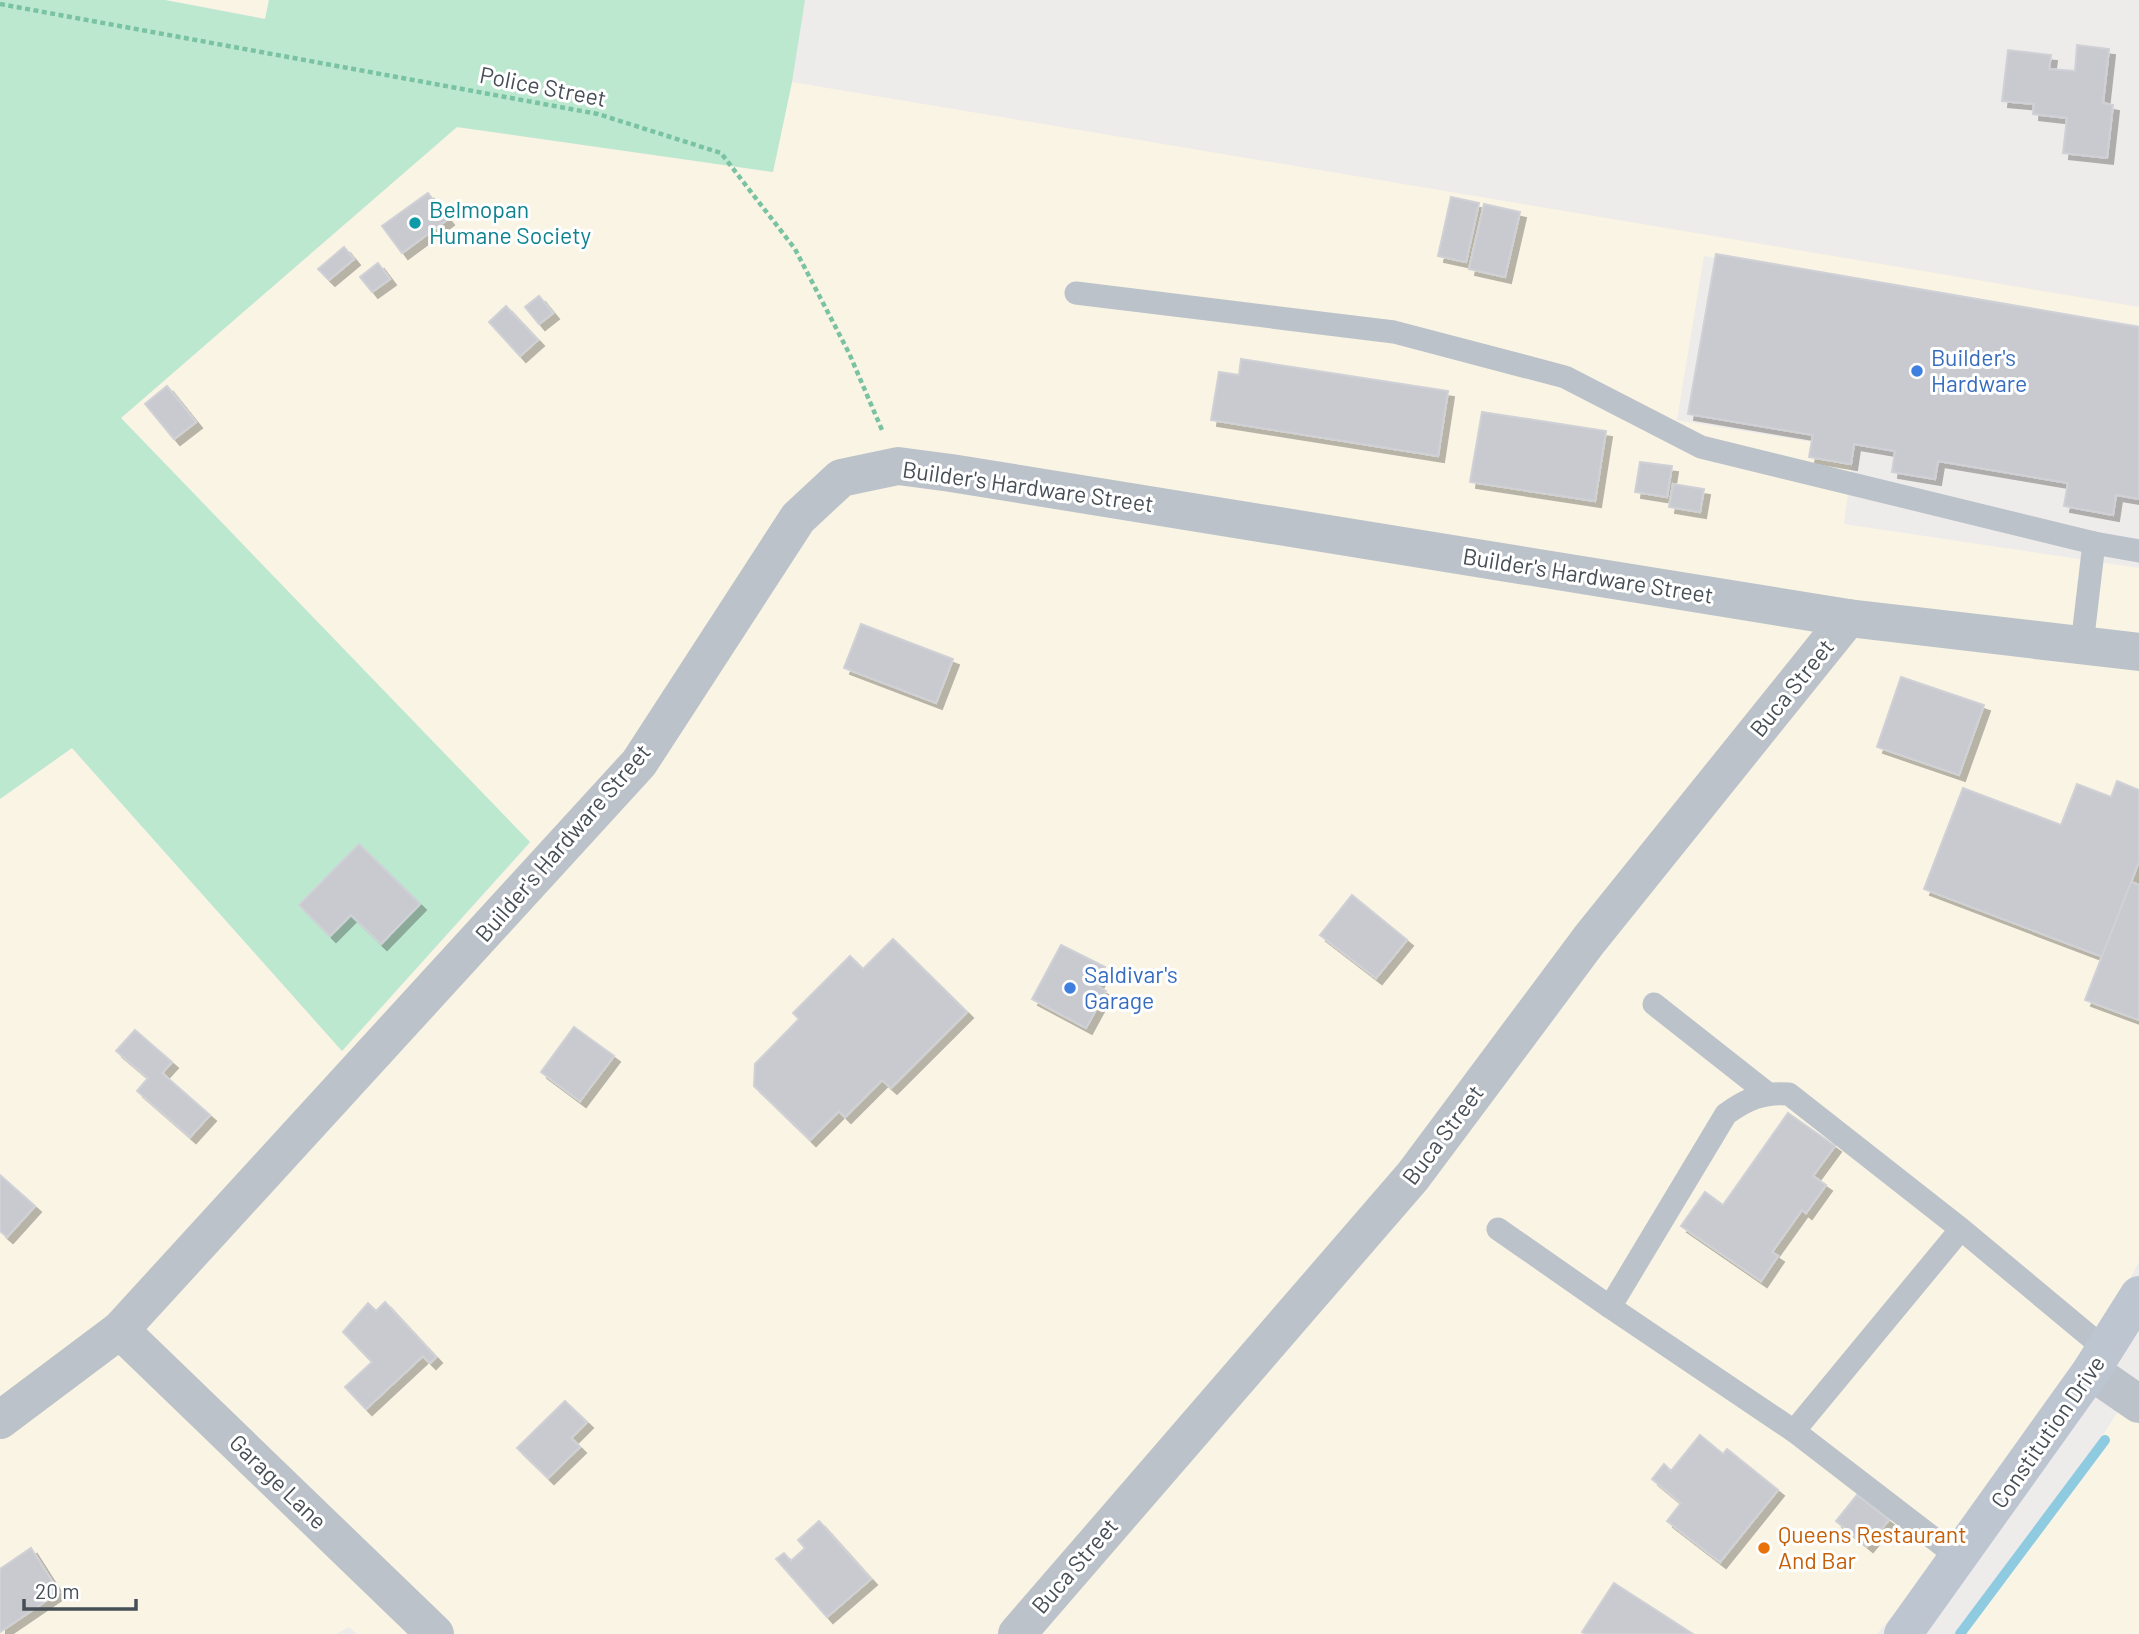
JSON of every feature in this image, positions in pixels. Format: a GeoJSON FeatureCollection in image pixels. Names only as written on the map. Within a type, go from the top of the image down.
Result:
{"type":"FeatureCollection","features":[{"type":"Feature","properties":{"kind":"main road","name":"Constitution Drive"},"geometry":{"type":"LineString","coordinates":[[1903,1634],[2098,1360],[2139,1295]]}},
{"type":"Feature","properties":{"kind":"street","name":"Builder's Hardware Street"},"geometry":{"type":"LineString","coordinates":[[0,1420],[120,1330],[639,763],[798,518],[841,478],[898,466],[1848,618],[2139,652]]}},
{"type":"Feature","properties":{"kind":"street","name":"Buca Street"},"geometry":{"type":"LineString","coordinates":[[1017,1634],[1413,1176],[1590,940],[1848,618]]}},
{"type":"Feature","properties":{"kind":"street","name":"Garage Lane"},"geometry":{"type":"LineString","coordinates":[[120,1330],[435,1634]]}},
{"type":"Feature","properties":{"kind":"street"},"geometry":{"type":"LineString","coordinates":[[2098,1360],[2139,1404]]}},
{"type":"Feature","properties":{"kind":"lane"},"geometry":{"type":"LineString","coordinates":[[1076,293],[1394,332],[1565,377],[1701,447],[2094,543],[2139,551]]}},
{"type":"Feature","properties":{"kind":"lane"},"geometry":{"type":"LineString","coordinates":[[2082,645],[2094,543]]}},
{"type":"Feature","properties":{"kind":"lane"},"geometry":{"type":"LineString","coordinates":[[1654,1004],[1767,1093]]}},
{"type":"Feature","properties":{"kind":"lane"},"geometry":{"type":"LineString","coordinates":[[1610,1307],[1726,1114],[1745,1101],[1767,1093],[1789,1094],[1961,1229],[2098,1360]]}},
{"type":"Feature","properties":{"kind":"lane"},"geometry":{"type":"LineString","coordinates":[[1794,1430],[1961,1229]]}},
{"type":"Feature","properties":{"kind":"lane"},"geometry":{"type":"LineString","coordinates":[[1498,1230],[1794,1430],[1959,1558]]}},
{"type":"Feature","properties":{"kind":"path","name":"Police Street"},"geometry":{"type":"LineString","coordinates":[[0,4],[598,114],[721,153],[795,249],[849,352],[898,466]]}},
{"type":"Feature","properties":{"kind":"shaded area"},"geometry":{"type":"Polygon","coordinates":[[[165,0],[269,0],[266,19],[165,0]]]}},
{"type":"Feature","properties":{"kind":"shaded area"},"geometry":{"type":"Polygon","coordinates":[[[792,82],[2139,307],[2139,325],[1704,256],[1677,420],[1854,449],[1844,524],[2139,568],[2139,1262],[2116,1304],[1984,1508],[1877,1634],[357,1634],[349,1627],[336,1634],[0,1634],[0,799],[72,748],[342,1051],[530,843],[121,418],[457,127],[773,172],[792,82]]]}},
{"type":"Feature","properties":{"kind":"shaded area"},"geometry":{"type":"Polygon","coordinates":[[[2139,1379],[2139,1634],[1961,1634],[2026,1554],[2139,1379]]]}},
{"type":"Feature","properties":{"kind":"green space"},"geometry":{"type":"Polygon","coordinates":[[[0,0],[165,0],[265,19],[269,0],[805,0],[792,82],[773,172],[457,127],[121,418],[530,842],[342,1051],[72,748],[0,799],[0,0]]]}},
{"type":"Feature","properties":{"kind":"building"},"geometry":{"type":"Polygon","coordinates":[[[2077,45],[2109,49],[2103,103],[2113,105],[2107,158],[2063,153],[2067,118],[2033,114],[2034,104],[2002,101],[2008,50],[2051,55],[2049,69],[2075,71],[2077,45]]]}},
{"type":"Feature","properties":{"kind":"building","name":"Belmopan Humane Society"},"geometry":{"type":"Polygon","coordinates":[[[428,193],[448,219],[402,253],[382,226],[428,193]]]}},
{"type":"Feature","properties":{"kind":"building"},"geometry":{"type":"Polygon","coordinates":[[[1451,197],[1479,203],[1466,262],[1438,256],[1451,197]]]}},
{"type":"Feature","properties":{"kind":"building"},"geometry":{"type":"Polygon","coordinates":[[[1484,204],[1520,212],[1505,277],[1469,269],[1484,204]]]}},
{"type":"Feature","properties":{"kind":"building"},"geometry":{"type":"Polygon","coordinates":[[[344,247],[354,259],[329,280],[318,269],[344,247]]]}},
{"type":"Feature","properties":{"kind":"building","name":"Builder's Hardware"},"geometry":{"type":"Polygon","coordinates":[[[1716,254],[2139,327],[2139,499],[2116,495],[2113,515],[2064,506],[2068,483],[1938,461],[1935,479],[1892,472],[1895,451],[1854,444],[1851,464],[1809,457],[1813,435],[1688,414],[1716,254]]]}},
{"type":"Feature","properties":{"kind":"building"},"geometry":{"type":"Polygon","coordinates":[[[378,263],[390,279],[372,292],[360,277],[378,263]]]}},
{"type":"Feature","properties":{"kind":"building"},"geometry":{"type":"Polygon","coordinates":[[[539,296],[553,313],[539,324],[525,307],[539,296]]]}},
{"type":"Feature","properties":{"kind":"building"},"geometry":{"type":"Polygon","coordinates":[[[506,306],[538,340],[520,356],[489,322],[506,306]]]}},
{"type":"Feature","properties":{"kind":"building"},"geometry":{"type":"Polygon","coordinates":[[[1241,359],[1448,391],[1438,456],[1211,420],[1219,372],[1239,375],[1241,359]]]}},
{"type":"Feature","properties":{"kind":"building"},"geometry":{"type":"Polygon","coordinates":[[[167,386],[196,422],[174,439],[145,404],[167,386]]]}},
{"type":"Feature","properties":{"kind":"building"},"geometry":{"type":"Polygon","coordinates":[[[1482,412],[1606,431],[1595,501],[1470,482],[1482,412]]]}},
{"type":"Feature","properties":{"kind":"building"},"geometry":{"type":"Polygon","coordinates":[[[1640,462],[1672,466],[1667,497],[1635,492],[1640,462]]]}},
{"type":"Feature","properties":{"kind":"building"},"geometry":{"type":"Polygon","coordinates":[[[1673,484],[1704,489],[1700,512],[1669,507],[1673,484]]]}},
{"type":"Feature","properties":{"kind":"building"},"geometry":{"type":"Polygon","coordinates":[[[861,624],[953,659],[936,703],[844,668],[861,624]]]}},
{"type":"Feature","properties":{"kind":"building"},"geometry":{"type":"Polygon","coordinates":[[[1901,677],[1984,705],[1959,775],[1877,747],[1901,677]]]}},
{"type":"Feature","properties":{"kind":"building"},"geometry":{"type":"Polygon","coordinates":[[[2117,781],[2139,790],[2139,861],[2103,957],[1924,889],[1963,788],[2061,825],[2077,784],[2111,797],[2117,781]]]}},
{"type":"Feature","properties":{"kind":"building"},"geometry":{"type":"Polygon","coordinates":[[[359,844],[420,904],[381,944],[351,915],[330,936],[299,905],[359,844]]]}},
{"type":"Feature","properties":{"kind":"building"},"geometry":{"type":"Polygon","coordinates":[[[2131,882],[2139,885],[2139,1020],[2085,1000],[2131,882]]]}},
{"type":"Feature","properties":{"kind":"building"},"geometry":{"type":"Polygon","coordinates":[[[1352,895],[1407,940],[1376,978],[1320,935],[1352,895]]]}},
{"type":"Feature","properties":{"kind":"building"},"geometry":{"type":"Polygon","coordinates":[[[893,939],[967,1012],[891,1088],[882,1080],[845,1117],[839,1111],[810,1140],[754,1086],[755,1064],[799,1019],[793,1013],[850,956],[863,969],[893,939]]]}},
{"type":"Feature","properties":{"kind":"building","name":"Saldivar's Garage"},"geometry":{"type":"Polygon","coordinates":[[[1061,945],[1105,967],[1096,985],[1106,991],[1086,1028],[1032,999],[1061,945]]]}},
{"type":"Feature","properties":{"kind":"building"},"geometry":{"type":"Polygon","coordinates":[[[574,1027],[614,1056],[580,1101],[541,1072],[574,1027]]]}},
{"type":"Feature","properties":{"kind":"building"},"geometry":{"type":"Polygon","coordinates":[[[135,1030],[172,1062],[162,1073],[210,1115],[190,1137],[137,1091],[148,1078],[116,1051],[135,1030]]]}},
{"type":"Feature","properties":{"kind":"building"},"geometry":{"type":"Polygon","coordinates":[[[1788,1113],[1835,1146],[1813,1176],[1826,1185],[1806,1213],[1802,1210],[1772,1252],[1778,1256],[1761,1281],[1681,1226],[1705,1192],[1723,1205],[1788,1113]]]}},
{"type":"Feature","properties":{"kind":"building"},"geometry":{"type":"Polygon","coordinates":[[[0,1175],[35,1206],[7,1237],[0,1231],[0,1175]]]}},
{"type":"Feature","properties":{"kind":"building"},"geometry":{"type":"Polygon","coordinates":[[[385,1302],[436,1357],[430,1363],[423,1356],[366,1409],[345,1387],[372,1362],[343,1332],[368,1303],[376,1311],[385,1302]]]}},
{"type":"Feature","properties":{"kind":"building"},"geometry":{"type":"Polygon","coordinates":[[[565,1401],[587,1422],[571,1438],[580,1447],[548,1478],[517,1448],[565,1401]]]}},
{"type":"Feature","properties":{"kind":"building"},"geometry":{"type":"Polygon","coordinates":[[[1700,1435],[1723,1454],[1727,1449],[1778,1490],[1720,1562],[1667,1521],[1681,1503],[1652,1479],[1664,1464],[1671,1471],[1700,1435]]]}},
{"type":"Feature","properties":{"kind":"building"},"geometry":{"type":"Polygon","coordinates":[[[1857,1495],[1889,1520],[1867,1546],[1836,1521],[1857,1495]]]}},
{"type":"Feature","properties":{"kind":"building"},"geometry":{"type":"Polygon","coordinates":[[[819,1521],[871,1579],[827,1617],[776,1559],[784,1553],[791,1561],[805,1548],[798,1540],[819,1521]]]}},
{"type":"Feature","properties":{"kind":"building"},"geometry":{"type":"Polygon","coordinates":[[[31,1548],[59,1592],[0,1632],[0,1569],[31,1548]]]}},
{"type":"Feature","properties":{"kind":"building"},"geometry":{"type":"Polygon","coordinates":[[[1614,1583],[1693,1634],[1582,1632],[1614,1583]]]}},
{"type":"Feature","properties":{"kind":"waterway"},"geometry":{"type":"LineString","coordinates":[[1960,1634],[2105,1440]]}},
{"type":"Feature","properties":{"kind":"place","name":"Belmopan Humane Society"},"geometry":{"type":"Point","coordinates":[415,223]}},
{"type":"Feature","properties":{"kind":"place","name":"Builder's Hardware"},"geometry":{"type":"Point","coordinates":[1917,371]}},
{"type":"Feature","properties":{"kind":"place","name":"Saldivar's Garage"},"geometry":{"type":"Point","coordinates":[1070,988]}},
{"type":"Feature","properties":{"kind":"place","name":"Queens Restaurant And Bar"},"geometry":{"type":"Point","coordinates":[1764,1548]}}]}
